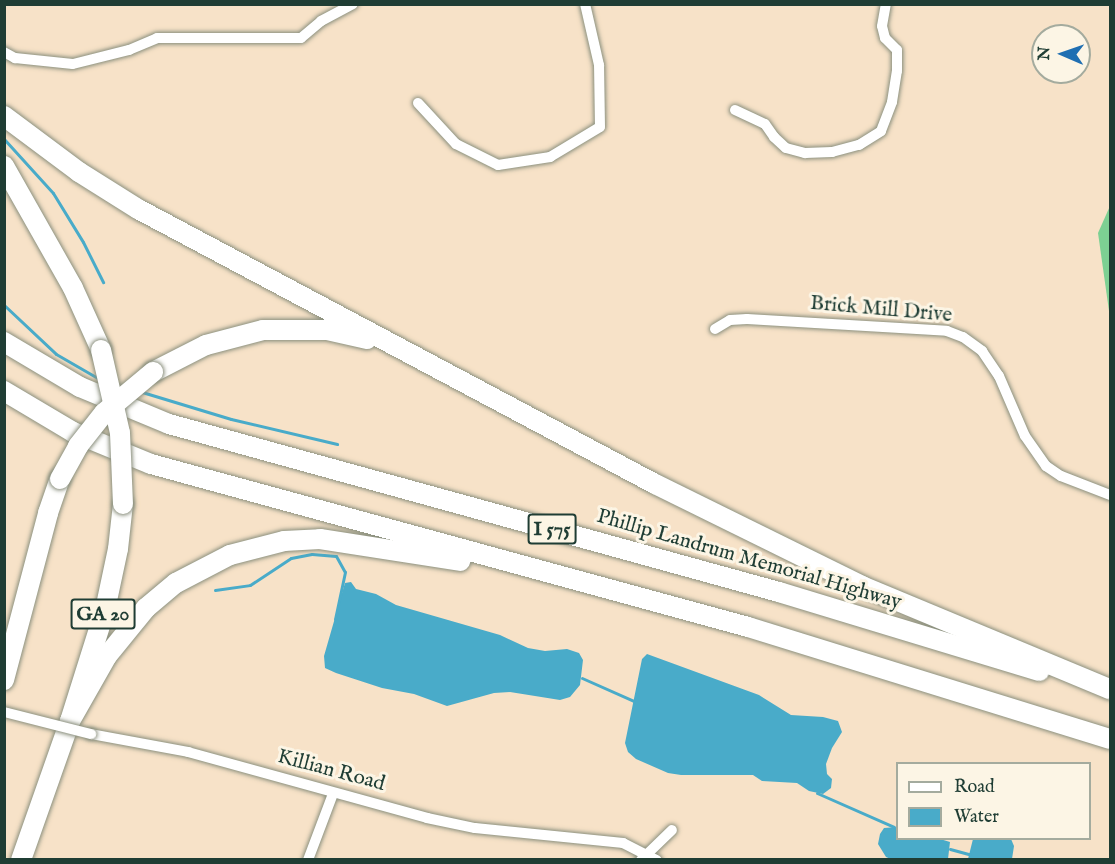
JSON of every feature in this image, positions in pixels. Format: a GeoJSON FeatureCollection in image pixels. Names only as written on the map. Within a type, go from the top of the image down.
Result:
{"type":"FeatureCollection","features":[{"type":"Feature","properties":{"kind":"highway"},"geometry":{"type":"LineString","coordinates":[[4,116],[79,172],[130,204],[398,348],[770,543],[862,586],[1110,691]]}},
{"type":"Feature","properties":{"kind":"highway"},"geometry":{"type":"LineString","coordinates":[[4,165],[53,250]]}},
{"type":"Feature","properties":{"kind":"highway","name":"GA 20"},"geometry":{"type":"LineString","coordinates":[[4,193],[53,250],[101,350],[120,433],[123,504],[118,549],[109,592],[70,721],[21,860]]}},
{"type":"Feature","properties":{"kind":"highway"},"geometry":{"type":"LineString","coordinates":[[4,680],[48,513],[60,479],[78,446],[119,398],[153,372],[206,345],[263,330],[327,330],[398,348]]}},
{"type":"Feature","properties":{"kind":"highway","name":"Phillip Landrum Memorial Highway"},"geometry":{"type":"LineString","coordinates":[[4,342],[80,387],[169,424],[779,592],[1110,691]]}},
{"type":"Feature","properties":{"kind":"highway","name":"I 575"},"geometry":{"type":"LineString","coordinates":[[4,392],[73,432],[151,464],[748,627],[1110,739]]}},
{"type":"Feature","properties":{"kind":"highway"},"geometry":{"type":"LineString","coordinates":[[70,721],[112,648],[146,608],[194,572],[248,549],[284,541],[340,540],[573,580]]}},
{"type":"Feature","properties":{"kind":"street"},"geometry":{"type":"LineString","coordinates":[[4,52],[15,58],[73,64],[129,50],[156,38],[301,38],[321,21],[353,4]]}},
{"type":"Feature","properties":{"kind":"street"},"geometry":{"type":"LineString","coordinates":[[418,103],[456,144],[498,165],[550,157],[600,127],[599,65],[585,4]]}},
{"type":"Feature","properties":{"kind":"street"},"geometry":{"type":"LineString","coordinates":[[735,110],[765,124],[786,148],[805,153],[832,152],[859,145],[881,130],[892,102],[897,71],[897,50],[885,38],[882,26],[886,4]]}},
{"type":"Feature","properties":{"kind":"street","name":"Brick Mill Drive"},"geometry":{"type":"LineString","coordinates":[[715,329],[730,320],[747,320],[947,331],[963,337],[982,351],[999,376],[1025,436],[1046,466],[1061,476],[1110,495]]}},
{"type":"Feature","properties":{"kind":"street","name":"Killian Road"},"geometry":{"type":"LineString","coordinates":[[4,712],[92,734],[188,752],[333,794],[360,798],[427,818],[475,828],[622,843],[649,858],[672,830]]}},
{"type":"Feature","properties":{"kind":"street"},"geometry":{"type":"LineString","coordinates":[[308,860],[333,794]]}},
{"type":"Feature","properties":{"kind":"green space"},"geometry":{"type":"Polygon","coordinates":[[[1110,206],[1110,318],[1098,233],[1110,206]]]}},
{"type":"Feature","properties":{"kind":"water"},"geometry":{"type":"Polygon","coordinates":[[[351,582],[356,589],[376,594],[396,605],[500,635],[528,648],[545,651],[567,649],[579,653],[583,660],[580,685],[570,697],[560,700],[510,692],[494,693],[447,706],[414,694],[382,688],[336,673],[325,668],[324,656],[345,583],[351,582]]]}},
{"type":"Feature","properties":{"kind":"water"},"geometry":{"type":"Polygon","coordinates":[[[647,654],[759,695],[791,715],[823,717],[838,721],[842,732],[826,764],[827,774],[832,779],[831,788],[823,794],[809,791],[797,783],[762,781],[753,775],[681,775],[668,773],[636,759],[628,752],[625,743],[642,659],[647,654]]]}},
{"type":"Feature","properties":{"kind":"water"},"geometry":{"type":"Polygon","coordinates":[[[896,827],[896,840],[950,842],[948,859],[893,860],[886,857],[878,844],[884,828],[896,827]]]}},
{"type":"Feature","properties":{"kind":"water"},"geometry":{"type":"Polygon","coordinates":[[[973,840],[1011,840],[1014,846],[1012,859],[968,859],[973,840]]]}},
{"type":"Feature","properties":{"kind":"waterway"},"geometry":{"type":"LineString","coordinates":[[4,139],[53,193],[83,242],[103,282]]}},
{"type":"Feature","properties":{"kind":"waterway"},"geometry":{"type":"LineString","coordinates":[[4,305],[56,354],[101,380]]}},
{"type":"Feature","properties":{"kind":"waterway"},"geometry":{"type":"LineString","coordinates":[[142,392],[231,419],[337,444]]}},
{"type":"Feature","properties":{"kind":"waterway"},"geometry":{"type":"LineString","coordinates":[[215,590],[250,585],[291,558],[312,554],[336,556],[345,572],[335,619]]}},
{"type":"Feature","properties":{"kind":"waterway"},"geometry":{"type":"LineString","coordinates":[[582,678],[634,701]]}},
{"type":"Feature","properties":{"kind":"waterway"},"geometry":{"type":"LineString","coordinates":[[817,793],[894,827]]}},
{"type":"Feature","properties":{"kind":"waterway"},"geometry":{"type":"LineString","coordinates":[[950,849],[969,854]]}}]}
